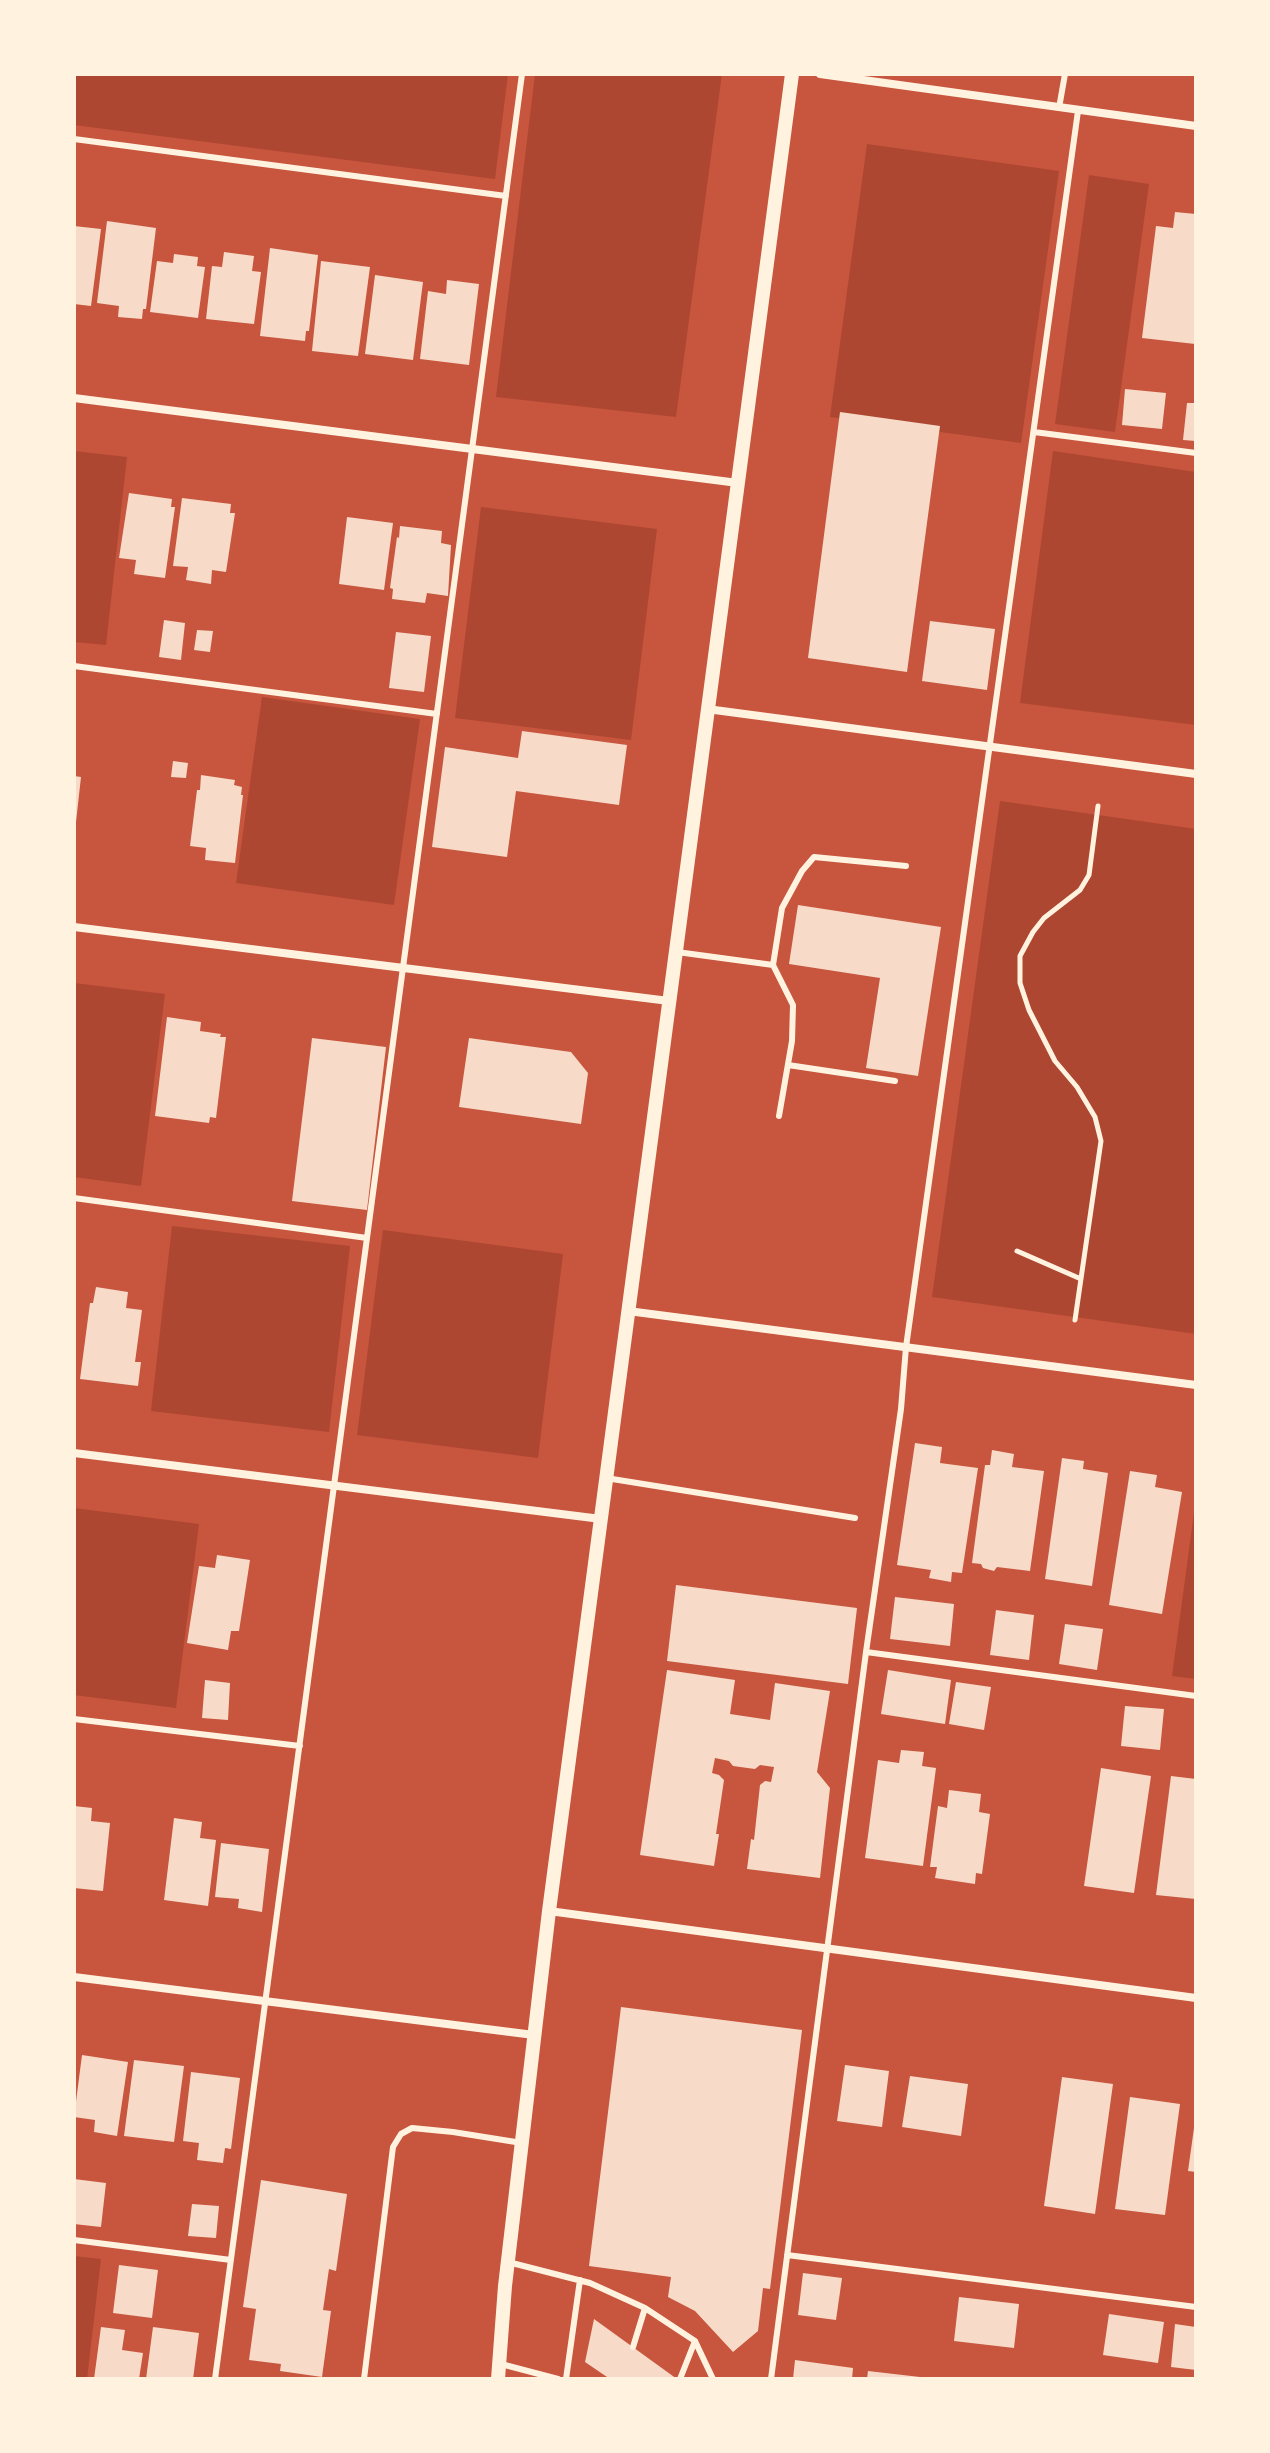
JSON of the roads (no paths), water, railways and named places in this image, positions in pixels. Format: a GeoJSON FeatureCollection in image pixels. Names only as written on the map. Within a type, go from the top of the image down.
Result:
{"type":"FeatureCollection","features":[{"type":"Feature","properties":{"kind":"street"},"geometry":{"type":"LineString","coordinates":[[500,2372],[508,2262],[549,1911],[792,74]]}},
{"type":"Feature","properties":{"kind":"street"},"geometry":{"type":"LineString","coordinates":[[820,74],[1196,126]]}},
{"type":"Feature","properties":{"kind":"street"},"geometry":{"type":"LineString","coordinates":[[74,398],[739,483]]}},
{"type":"Feature","properties":{"kind":"street"},"geometry":{"type":"LineString","coordinates":[[707,709],[1196,774]]}},
{"type":"Feature","properties":{"kind":"street"},"geometry":{"type":"LineString","coordinates":[[74,927],[669,1001]]}},
{"type":"Feature","properties":{"kind":"street"},"geometry":{"type":"LineString","coordinates":[[628,1311],[1196,1385]]}},
{"type":"Feature","properties":{"kind":"street"},"geometry":{"type":"LineString","coordinates":[[74,1453],[601,1519]]}},
{"type":"Feature","properties":{"kind":"street"},"geometry":{"type":"LineString","coordinates":[[549,1911],[1196,1998]]}},
{"type":"Feature","properties":{"kind":"street"},"geometry":{"type":"LineString","coordinates":[[74,1977],[534,2035]]}},
{"type":"Feature","properties":{"kind":"lane"},"geometry":{"type":"LineString","coordinates":[[215,2379],[522,74]]}},
{"type":"Feature","properties":{"kind":"lane"},"geometry":{"type":"LineString","coordinates":[[1059,108],[1065,74]]}},
{"type":"Feature","properties":{"kind":"lane"},"geometry":{"type":"LineString","coordinates":[[771,2379],[866,1652],[901,1409],[906,1347],[1078,111]]}},
{"type":"Feature","properties":{"kind":"lane"},"geometry":{"type":"LineString","coordinates":[[74,139],[506,196]]}},
{"type":"Feature","properties":{"kind":"lane"},"geometry":{"type":"LineString","coordinates":[[1034,432],[1196,453]]}},
{"type":"Feature","properties":{"kind":"lane"},"geometry":{"type":"LineString","coordinates":[[74,666],[437,714]]}},
{"type":"Feature","properties":{"kind":"lane"},"geometry":{"type":"LineString","coordinates":[[779,1116],[794,1027],[793,1005],[773,965],[782,908],[802,871],[814,857],[906,866]]}},
{"type":"Feature","properties":{"kind":"lane"},"geometry":{"type":"LineString","coordinates":[[677,952],[773,965]]}},
{"type":"Feature","properties":{"kind":"lane"},"geometry":{"type":"LineString","coordinates":[[788,1065],[895,1081]]}},
{"type":"Feature","properties":{"kind":"lane"},"geometry":{"type":"LineString","coordinates":[[74,1198],[367,1238]]}},
{"type":"Feature","properties":{"kind":"lane"},"geometry":{"type":"LineString","coordinates":[[606,1478],[855,1518]]}},
{"type":"Feature","properties":{"kind":"lane"},"geometry":{"type":"LineString","coordinates":[[866,1652],[1196,1696]]}},
{"type":"Feature","properties":{"kind":"lane"},"geometry":{"type":"LineString","coordinates":[[74,1719],[300,1746]]}},
{"type":"Feature","properties":{"kind":"lane"},"geometry":{"type":"LineString","coordinates":[[364,2379],[393,2147],[401,2134],[412,2128],[522,2143]]}},
{"type":"Feature","properties":{"kind":"lane"},"geometry":{"type":"LineString","coordinates":[[74,2240],[231,2260]]}},
{"type":"Feature","properties":{"kind":"lane"},"geometry":{"type":"LineString","coordinates":[[787,2255],[1196,2307]]}},
{"type":"Feature","properties":{"kind":"lane"},"geometry":{"type":"LineString","coordinates":[[508,2262],[580,2280],[645,2308],[695,2341],[713,2379]]}},
{"type":"Feature","properties":{"kind":"lane"},"geometry":{"type":"LineString","coordinates":[[566,2379],[580,2280]]}},
{"type":"Feature","properties":{"kind":"lane"},"geometry":{"type":"LineString","coordinates":[[633,2347],[645,2308]]}},
{"type":"Feature","properties":{"kind":"lane"},"geometry":{"type":"LineString","coordinates":[[680,2379],[695,2341]]}},
{"type":"Feature","properties":{"kind":"lane"},"geometry":{"type":"LineString","coordinates":[[500,2372],[558,2379]]}}]}
